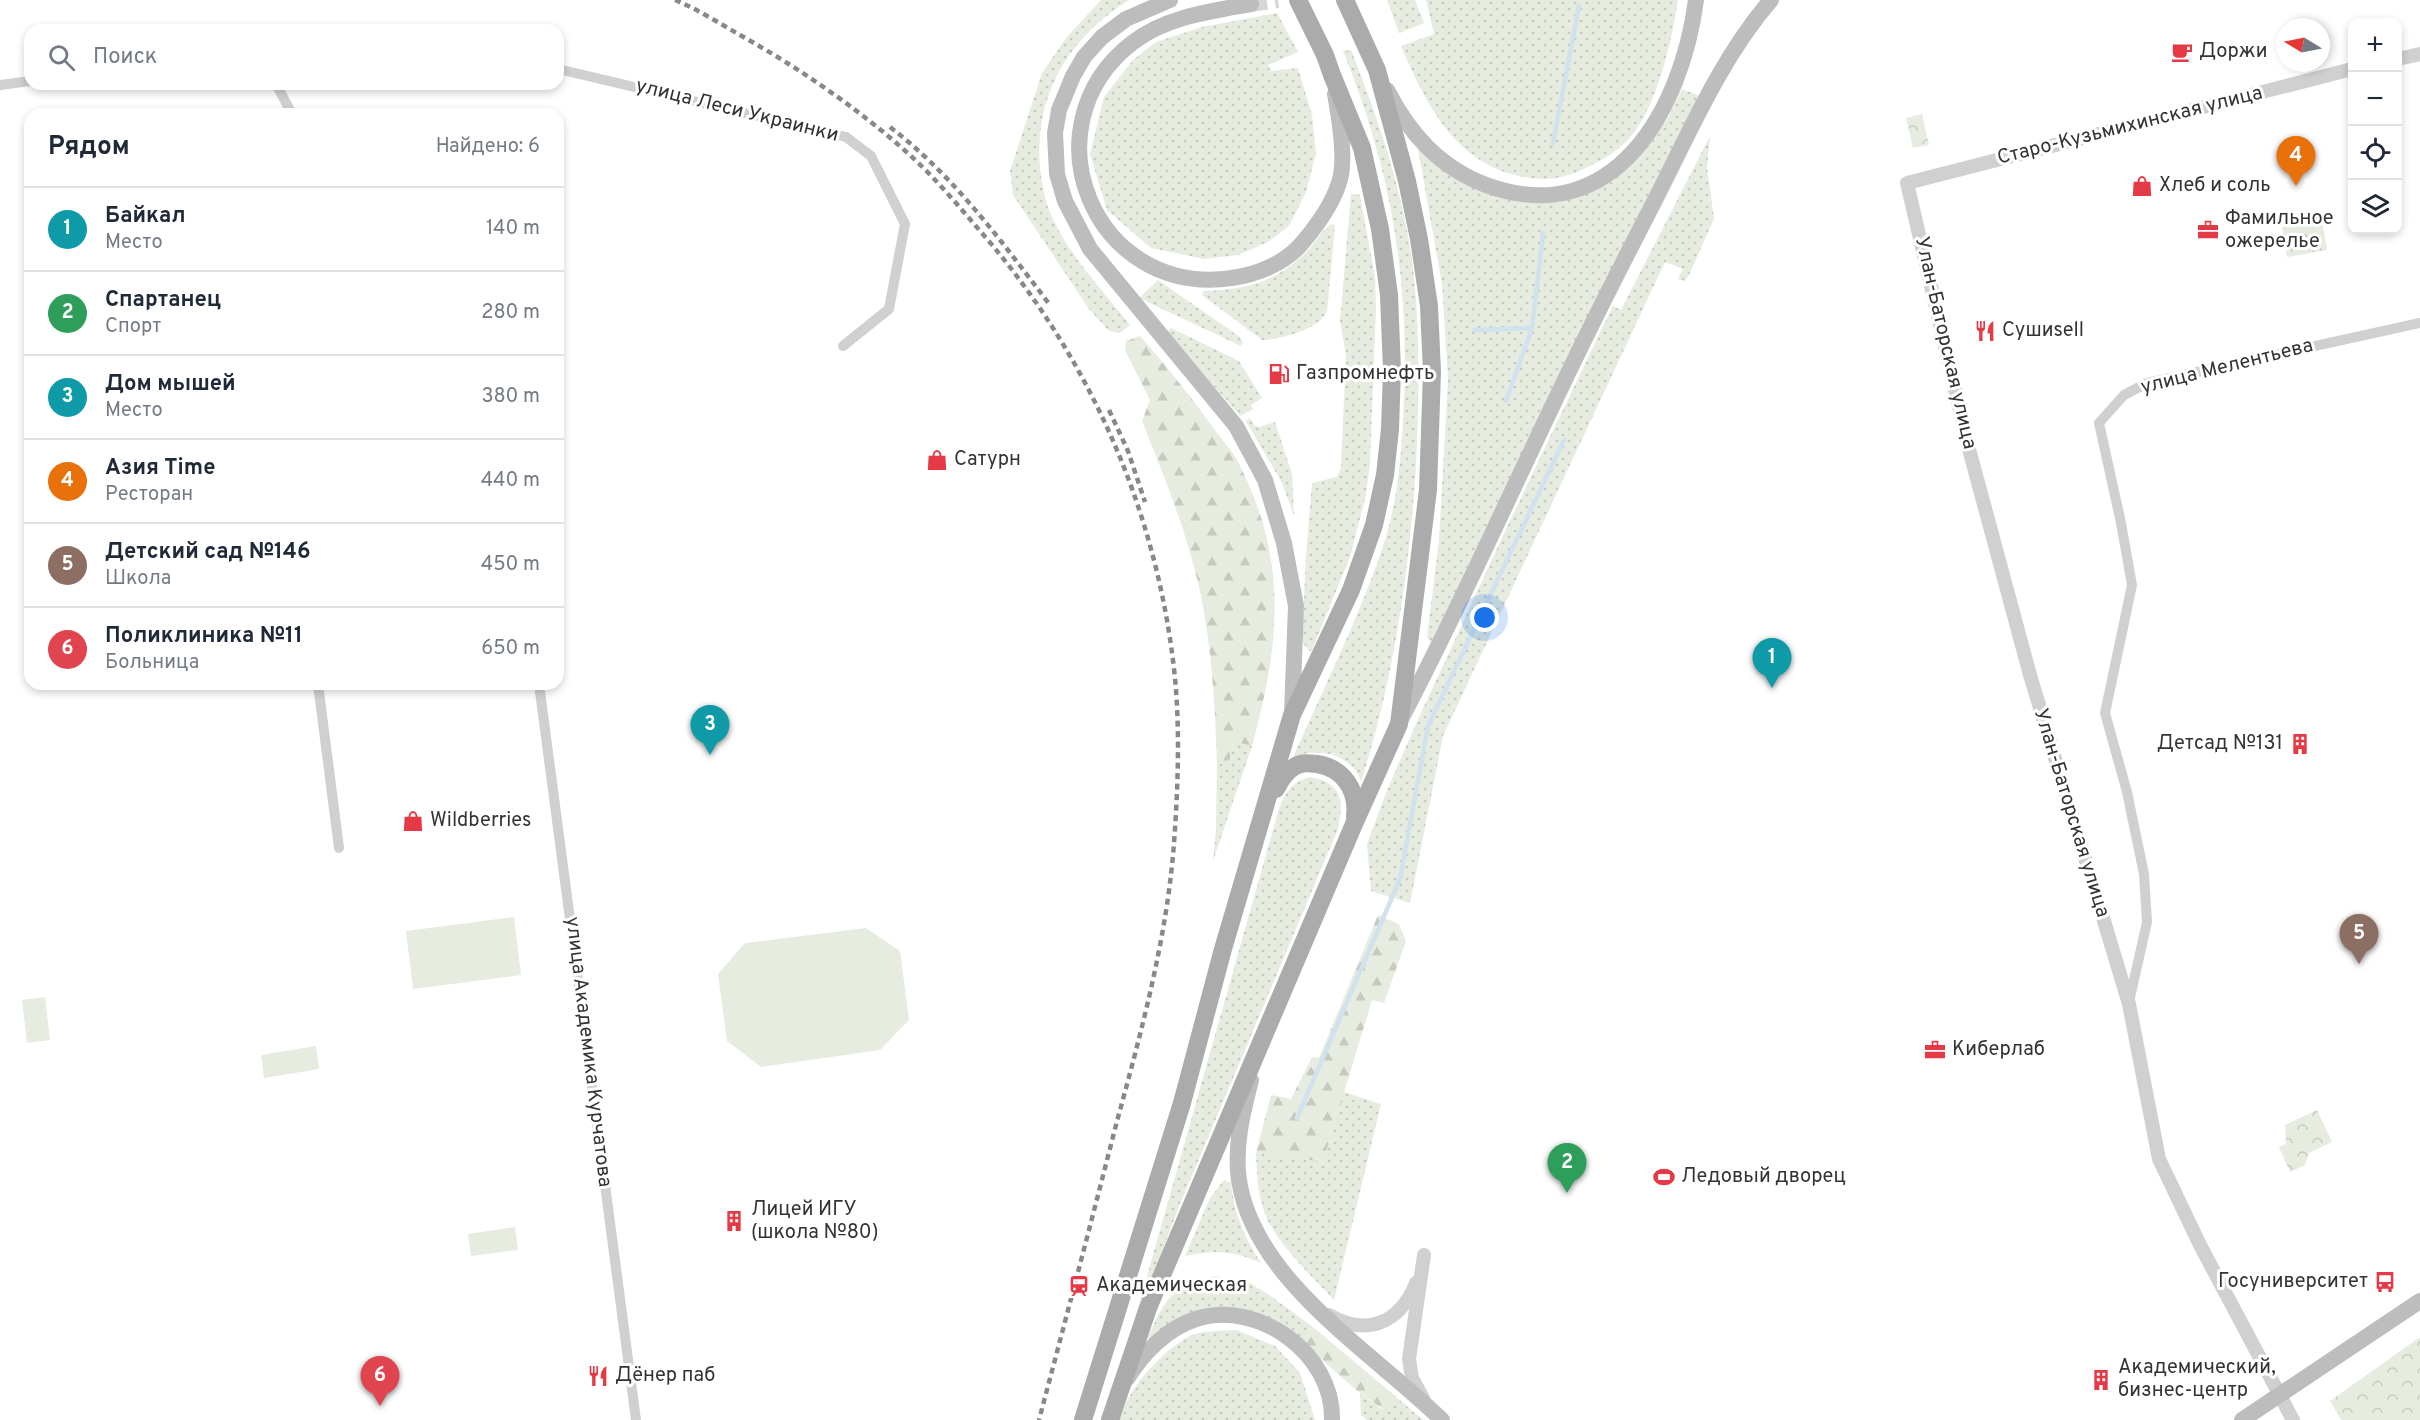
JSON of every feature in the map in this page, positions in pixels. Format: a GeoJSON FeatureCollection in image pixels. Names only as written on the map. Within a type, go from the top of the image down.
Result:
{"type":"FeatureCollection","features":[{"type":"Feature","properties":{"kind":"main road"},"geometry":{"type":"LineString","coordinates":[[1170,0],[1141,11],[1117,25],[1102,37],[1084,57],[1073,76],[1059,110],[1055,148],[1057,174],[1065,201],[1090,249],[1236,426],[1265,480],[1284,543],[1296,606],[1292,715]]}},
{"type":"Feature","properties":{"kind":"main road"},"geometry":{"type":"LineString","coordinates":[[1083,1420],[1182,1103],[1292,715],[1340,617],[1367,548],[1385,475],[1392,402],[1389,295],[1380,230],[1362,148],[1326,55],[1298,0]]}},
{"type":"Feature","properties":{"kind":"main road"},"geometry":{"type":"LineString","coordinates":[[1345,0],[1377,70],[1407,181],[1429,306],[1432,372],[1428,490],[1399,724]]}},
{"type":"Feature","properties":{"kind":"main road"},"geometry":{"type":"LineString","coordinates":[[1377,70],[1406,123],[1427,148],[1446,164],[1498,189],[1527,195],[1559,194],[1589,185],[1612,172],[1650,133],[1667,104],[1677,80],[1690,34],[1696,0]]}},
{"type":"Feature","properties":{"kind":"main road"},"geometry":{"type":"LineString","coordinates":[[1112,1412],[1148,1308],[1354,824],[1399,724],[1435,656],[1606,295],[1689,132],[1724,69],[1771,0]]}},
{"type":"Feature","properties":{"kind":"main road"},"geometry":{"type":"LineString","coordinates":[[1251,4],[1194,16],[1149,32],[1119,55],[1096,86],[1082,127],[1080,166],[1092,207],[1117,242],[1155,268],[1194,280],[1221,279],[1256,273],[1287,257],[1320,223],[1341,175],[1339,116],[1332,75]]}},
{"type":"Feature","properties":{"kind":"main road"},"geometry":{"type":"LineString","coordinates":[[1262,819],[1277,788],[1288,772],[1296,765],[1312,764],[1331,768],[1347,781],[1356,803],[1354,824]]}},
{"type":"Feature","properties":{"kind":"main road"},"geometry":{"type":"LineString","coordinates":[[1263,1041],[1245,1103],[1238,1154],[1239,1178],[1251,1221],[1266,1248],[1316,1307],[1441,1419]]}},
{"type":"Feature","properties":{"kind":"main road"},"geometry":{"type":"LineString","coordinates":[[2242,1420],[2420,1301]]}},
{"type":"Feature","properties":{"kind":"main road"},"geometry":{"type":"LineString","coordinates":[[1112,1412],[1138,1363],[1163,1337],[1195,1319],[1214,1315],[1230,1315],[1265,1325],[1285,1335],[1301,1348],[1313,1361],[1322,1377],[1329,1394],[1332,1420]]}},
{"type":"Feature","properties":{"kind":"street"},"geometry":{"type":"LineString","coordinates":[[2402,58],[2420,54]]}},
{"type":"Feature","properties":{"kind":"street","name":"улица Леси Украинки"},"geometry":{"type":"LineString","coordinates":[[564,70],[846,137],[871,156],[905,224],[889,309],[843,346]]}},
{"type":"Feature","properties":{"kind":"street","name":"Старо-Кузьмихинская улица"},"geometry":{"type":"LineString","coordinates":[[1908,183],[2348,70]]}},
{"type":"Feature","properties":{"kind":"street"},"geometry":{"type":"LineString","coordinates":[[0,85],[24,82]]}},
{"type":"Feature","properties":{"kind":"street"},"geometry":{"type":"LineString","coordinates":[[279,90],[289,108]]}},
{"type":"Feature","properties":{"kind":"street","name":"Улан-Баторская улица"},"geometry":{"type":"LineString","coordinates":[[1908,183],[1972,460],[2031,675],[2129,1004],[2159,1158],[2200,1245],[2293,1420]]}},
{"type":"Feature","properties":{"kind":"street","name":"улица Мелентьева"},"geometry":{"type":"LineString","coordinates":[[2129,1004],[2147,922],[2144,874],[2127,792],[2105,713],[2132,585],[2099,423],[2124,395],[2147,384],[2420,323]]}},
{"type":"Feature","properties":{"kind":"street"},"geometry":{"type":"LineString","coordinates":[[319,690],[339,848]]}},
{"type":"Feature","properties":{"kind":"street","name":"улица Академика Курчатова"},"geometry":{"type":"LineString","coordinates":[[540,690],[636,1420]]}},
{"type":"Feature","properties":{"kind":"street"},"geometry":{"type":"LineString","coordinates":[[1316,1307],[1346,1323],[1362,1326],[1379,1324],[1396,1312],[1409,1298],[1418,1279],[1424,1255],[1410,1341],[1410,1370],[1422,1396],[1441,1419]]}},
{"type":"Feature","properties":{"kind":"green space"},"geometry":{"type":"Polygon","coordinates":[[[1101,0],[1129,0],[1107,15],[1089,32],[1072,51],[1059,71],[1049,93],[1043,116],[1040,168],[1047,205],[1059,232],[1077,260],[1130,325],[1120,333],[1109,331],[1089,309],[1013,195],[1010,171],[1042,73],[1066,38],[1101,0]]]}},
{"type":"Feature","properties":{"kind":"green space"},"geometry":{"type":"Polygon","coordinates":[[[1387,0],[1415,0],[1424,23],[1399,33],[1387,0]]]}},
{"type":"Feature","properties":{"kind":"green space"},"geometry":{"type":"Polygon","coordinates":[[[1426,0],[1678,0],[1668,51],[1657,88],[1633,134],[1615,151],[1577,172],[1562,177],[1534,179],[1496,169],[1477,158],[1459,143],[1432,108],[1401,46],[1434,34],[1426,0]]]}},
{"type":"Feature","properties":{"kind":"green space"},"geometry":{"type":"Polygon","coordinates":[[[1277,13],[1298,52],[1268,65],[1271,71],[1298,68],[1312,115],[1316,153],[1306,192],[1289,226],[1268,242],[1238,255],[1204,259],[1151,248],[1107,210],[1090,154],[1104,97],[1133,60],[1156,42],[1202,27],[1277,13]]]}},
{"type":"Feature","properties":{"kind":"green space"},"geometry":{"type":"Polygon","coordinates":[[[1351,50],[1372,105],[1398,189],[1414,276],[1418,347],[1416,466],[1404,586],[1383,704],[1361,782],[1357,772],[1350,765],[1333,755],[1312,753],[1293,758],[1354,623],[1385,540],[1393,510],[1401,450],[1405,371],[1401,277],[1395,232],[1375,142],[1343,51],[1351,50]]]}},
{"type":"Feature","properties":{"kind":"green space"},"geometry":{"type":"Polygon","coordinates":[[[1682,89],[1700,96],[1431,642],[1427,637],[1439,541],[1448,379],[1442,284],[1418,149],[1517,199],[1621,173],[1649,145],[1669,116],[1682,89]]]}},
{"type":"Feature","properties":{"kind":"green space"},"geometry":{"type":"Polygon","coordinates":[[[1922,114],[1929,145],[1913,148],[1906,118],[1922,114]]]}},
{"type":"Feature","properties":{"kind":"green space"},"geometry":{"type":"Polygon","coordinates":[[[1710,136],[1707,167],[1714,219],[1689,275],[1684,281],[1678,279],[1683,269],[1665,262],[1443,736],[1410,903],[1371,891],[1367,844],[1415,726],[1613,306],[1621,310],[1710,136]]]}},
{"type":"Feature","properties":{"kind":"green space"},"geometry":{"type":"Polygon","coordinates":[[[1351,194],[1360,196],[1375,277],[1376,308],[1370,463],[1366,495],[1350,557],[1310,652],[1302,642],[1312,483],[1337,477],[1341,468],[1346,355],[1340,321],[1351,194]]]}},
{"type":"Feature","properties":{"kind":"green space"},"geometry":{"type":"Polygon","coordinates":[[[2322,220],[2327,250],[2287,257],[2282,227],[2322,220]]]}},
{"type":"Feature","properties":{"kind":"green space"},"geometry":{"type":"Polygon","coordinates":[[[1333,224],[1335,226],[1327,311],[1317,323],[1308,328],[1288,336],[1262,340],[1202,295],[1204,291],[1235,288],[1262,282],[1275,276],[1298,260],[1323,231],[1333,224]]]}},
{"type":"Feature","properties":{"kind":"green space"},"geometry":{"type":"Polygon","coordinates":[[[1158,280],[1240,337],[1243,343],[1241,346],[1139,298],[1158,280]]]}},
{"type":"Feature","properties":{"kind":"green space"},"geometry":{"type":"Polygon","coordinates":[[[1171,328],[1239,361],[1262,398],[1251,405],[1253,409],[1240,416],[1171,337],[1168,331],[1171,328]]]}},
{"type":"Feature","properties":{"kind":"green space"},"geometry":{"type":"Polygon","coordinates":[[[1140,336],[1236,458],[1254,498],[1266,534],[1275,602],[1269,672],[1252,746],[1233,741],[1229,764],[1217,764],[1210,655],[1195,569],[1174,504],[1142,421],[1150,400],[1125,350],[1126,341],[1140,336]]]}},
{"type":"Feature","properties":{"kind":"green space"},"geometry":{"type":"Polygon","coordinates":[[[1250,418],[1254,425],[1259,427],[1275,422],[1292,474],[1294,516],[1282,483],[1246,421],[1250,418]]]}},
{"type":"Feature","properties":{"kind":"green space"},"geometry":{"type":"Polygon","coordinates":[[[1233,741],[1252,746],[1213,861],[1217,764],[1229,764],[1233,741]]]}},
{"type":"Feature","properties":{"kind":"green space"},"geometry":{"type":"Polygon","coordinates":[[[1310,777],[1329,784],[1339,795],[1341,810],[1338,829],[1180,1204],[1129,1340],[1278,812],[1289,790],[1298,782],[1310,777]]]}},
{"type":"Feature","properties":{"kind":"green space"},"geometry":{"type":"Polygon","coordinates":[[[1378,915],[1399,924],[1406,941],[1384,1003],[1372,1000],[1323,1162],[1256,1153],[1271,1095],[1291,1099],[1312,1057],[1319,1058],[1378,915]]]}},
{"type":"Feature","properties":{"kind":"green space"},"geometry":{"type":"Polygon","coordinates":[[[514,917],[521,975],[413,989],[406,931],[514,917]]]}},
{"type":"Feature","properties":{"kind":"green space"},"geometry":{"type":"Polygon","coordinates":[[[866,928],[900,951],[909,1020],[880,1050],[761,1067],[727,1041],[718,974],[745,943],[866,928]]]}},
{"type":"Feature","properties":{"kind":"green space"},"geometry":{"type":"Polygon","coordinates":[[[45,997],[50,1040],[27,1043],[22,1000],[45,997]]]}},
{"type":"Feature","properties":{"kind":"green space"},"geometry":{"type":"Polygon","coordinates":[[[316,1046],[319,1069],[264,1078],[261,1055],[316,1046]]]}},
{"type":"Feature","properties":{"kind":"green space"},"geometry":{"type":"Polygon","coordinates":[[[1344,1092],[1381,1104],[1334,1300],[1290,1253],[1268,1221],[1260,1196],[1256,1153],[1323,1162],[1344,1092]]]}},
{"type":"Feature","properties":{"kind":"green space"},"geometry":{"type":"Polygon","coordinates":[[[2317,1110],[2332,1142],[2309,1153],[2305,1165],[2290,1172],[2279,1147],[2286,1144],[2285,1125],[2317,1110]]]}},
{"type":"Feature","properties":{"kind":"green space"},"geometry":{"type":"Polygon","coordinates":[[[1224,1180],[1231,1183],[1241,1225],[1261,1263],[1224,1252],[1185,1256],[1210,1198],[1224,1180]]]}},
{"type":"Feature","properties":{"kind":"green space"},"geometry":{"type":"Polygon","coordinates":[[[515,1227],[518,1250],[471,1256],[468,1234],[515,1227]]]}},
{"type":"Feature","properties":{"kind":"green space"},"geometry":{"type":"Polygon","coordinates":[[[1214,1276],[1246,1281],[1313,1327],[1302,1342],[1265,1317],[1233,1307],[1195,1311],[1147,1339],[1159,1313],[1171,1297],[1187,1286],[1214,1276]]]}},
{"type":"Feature","properties":{"kind":"green space"},"geometry":{"type":"Polygon","coordinates":[[[1313,1327],[1394,1395],[1384,1410],[1355,1389],[1302,1342],[1313,1327]]]}},
{"type":"Feature","properties":{"kind":"green space"},"geometry":{"type":"Polygon","coordinates":[[[1236,1330],[1275,1346],[1300,1373],[1315,1420],[1119,1420],[1123,1408],[1138,1384],[1168,1351],[1195,1334],[1236,1330]]]}},
{"type":"Feature","properties":{"kind":"green space"},"geometry":{"type":"Polygon","coordinates":[[[2420,1337],[2420,1420],[2341,1420],[2330,1401],[2420,1337]]]}},
{"type":"Feature","properties":{"kind":"green space"},"geometry":{"type":"Polygon","coordinates":[[[1360,1393],[1383,1410],[1394,1395],[1423,1420],[1367,1420],[1361,1415],[1360,1393]]]}},
{"type":"Feature","properties":{"kind":"waterway"},"geometry":{"type":"LineString","coordinates":[[1553,143],[1579,6]]}},
{"type":"Feature","properties":{"kind":"waterway"},"geometry":{"type":"LineString","coordinates":[[1506,401],[1532,328],[1543,233]]}},
{"type":"Feature","properties":{"kind":"waterway"},"geometry":{"type":"LineString","coordinates":[[1474,330],[1532,328]]}},
{"type":"Feature","properties":{"kind":"waterway"},"geometry":{"type":"LineString","coordinates":[[1297,1118],[1400,879],[1428,726],[1564,440]]}},
{"type":"Feature","properties":{"kind":"tunnel"},"geometry":{"type":"LineString","coordinates":[[1251,4],[1278,0]]}},
{"type":"Feature","properties":{"kind":"railway"},"geometry":{"type":"LineString","coordinates":[[675,0],[708,16],[782,60],[824,87],[864,117],[923,168],[981,232],[1020,280],[1055,331],[1086,384],[1135,497],[1153,556],[1166,616],[1177,698],[1177,781],[1171,879],[1159,950],[1143,1020],[1039,1420]]}},
{"type":"Feature","properties":{"kind":"railway"},"geometry":{"type":"LineString","coordinates":[[890,127],[956,188],[1050,305]]}},
{"type":"Feature","properties":{"kind":"railway"},"geometry":{"type":"LineString","coordinates":[[1109,410],[1128,451],[1145,502]]}},
{"type":"Feature","properties":{"kind":"place","name":"Доржи"},"geometry":{"type":"Point","coordinates":[2182,52]}},
{"type":"Feature","properties":{"kind":"place","name":"Хлеб и соль"},"geometry":{"type":"Point","coordinates":[2142,186]}},
{"type":"Feature","properties":{"kind":"place","name":"Азия Time"},"geometry":{"type":"Point","coordinates":[2296,186]}},
{"type":"Feature","properties":{"kind":"place","name":"Фамильное ожерелье"},"geometry":{"type":"Point","coordinates":[2208,230]}},
{"type":"Feature","properties":{"kind":"place","name":"Сушиsell"},"geometry":{"type":"Point","coordinates":[1985,331]}},
{"type":"Feature","properties":{"kind":"place","name":"Газпромнефть"},"geometry":{"type":"Point","coordinates":[1279,374]}},
{"type":"Feature","properties":{"kind":"place","name":"Сатурн"},"geometry":{"type":"Point","coordinates":[937,460]}},
{"type":"Feature","properties":{"kind":"place","name":"Байкал"},"geometry":{"type":"Point","coordinates":[1772,688]}},
{"type":"Feature","properties":{"kind":"place","name":"Детсад №131"},"geometry":{"type":"Point","coordinates":[2300,744]}},
{"type":"Feature","properties":{"kind":"place","name":"Дом мышей"},"geometry":{"type":"Point","coordinates":[710,755]}},
{"type":"Feature","properties":{"kind":"place","name":"Wildberries"},"geometry":{"type":"Point","coordinates":[413,821]}},
{"type":"Feature","properties":{"kind":"place","name":"Детский сад №146"},"geometry":{"type":"Point","coordinates":[2359,964]}},
{"type":"Feature","properties":{"kind":"place","name":"Киберлаб"},"geometry":{"type":"Point","coordinates":[1935,1050]}},
{"type":"Feature","properties":{"kind":"place","name":"Ледовый дворец"},"geometry":{"type":"Point","coordinates":[1664,1177]}},
{"type":"Feature","properties":{"kind":"place","name":"Спартанец"},"geometry":{"type":"Point","coordinates":[1567,1193]}},
{"type":"Feature","properties":{"kind":"place","name":"Лицей ИГУ (школа №80)"},"geometry":{"type":"Point","coordinates":[734,1221]}},
{"type":"Feature","properties":{"kind":"place","name":"Госуниверситет"},"geometry":{"type":"Point","coordinates":[2385,1282]}},
{"type":"Feature","properties":{"kind":"place","name":"Академическая"},"geometry":{"type":"Point","coordinates":[1079,1286]}},
{"type":"Feature","properties":{"kind":"place","name":"Дёнер паб"},"geometry":{"type":"Point","coordinates":[598,1376]}},
{"type":"Feature","properties":{"kind":"place","name":"Академический, бизнес-центр"},"geometry":{"type":"Point","coordinates":[2101,1380]}},
{"type":"Feature","properties":{"kind":"place","name":"Поликлиника №11"},"geometry":{"type":"Point","coordinates":[380,1406]}}]}
